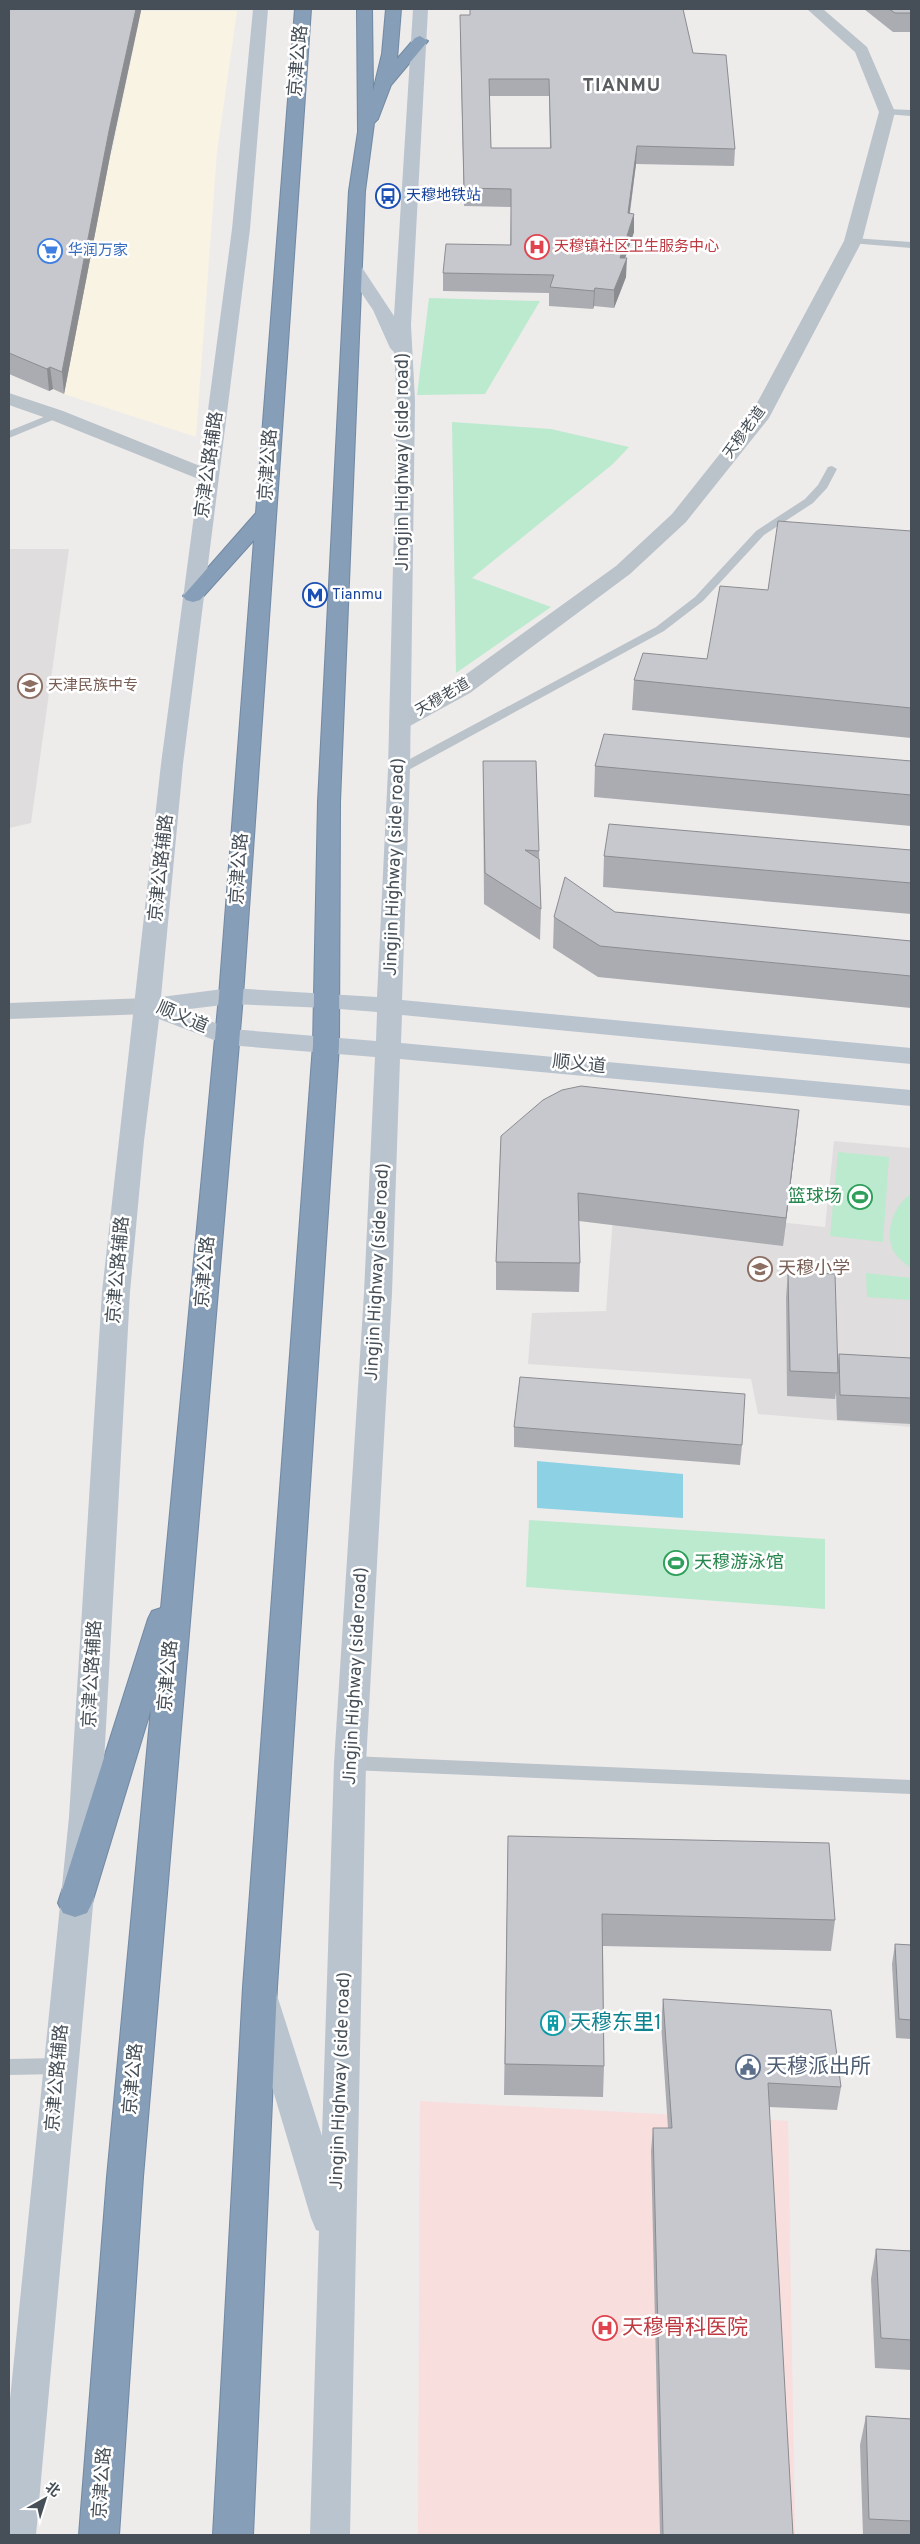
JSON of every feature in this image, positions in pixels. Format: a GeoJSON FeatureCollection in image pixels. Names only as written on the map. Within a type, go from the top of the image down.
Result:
{"type":"FeatureCollection","features":[{"type":"Feature","properties":{"kind":"highway","name":"京津公路"},"geometry":{"type":"LineString","coordinates":[[99,2535],[125,2178],[231,996],[303,9]]}},
{"type":"Feature","properties":{"kind":"highway"},"geometry":{"type":"LineString","coordinates":[[233,2535],[260,1987],[326,1045],[329,802],[355,270],[357,191],[366,132],[364,9]]}},
{"type":"Feature","properties":{"kind":"highway"},"geometry":{"type":"LineString","coordinates":[[366,132],[384,84],[390,54],[394,9]]}},
{"type":"Feature","properties":{"kind":"highway"},"geometry":{"type":"LineString","coordinates":[[384,84],[420,41]]}},
{"type":"Feature","properties":{"kind":"highway"},"geometry":{"type":"LineString","coordinates":[[194,596],[265,515]]}},
{"type":"Feature","properties":{"kind":"highway"},"geometry":{"type":"LineString","coordinates":[[75,1903],[179,1567]]}},
{"type":"Feature","properties":{"kind":"street","name":"京津公路辅路"},"geometry":{"type":"LineString","coordinates":[[16,2535],[75,1903],[85,1817],[116,1292],[131,1142],[148,1006],[172,764],[241,229],[260,9]]}},
{"type":"Feature","properties":{"kind":"street","name":"Jingjin Highway (side road)"},"geometry":{"type":"LineString","coordinates":[[330,2535],[336,2241],[350,1763],[378,1302],[386,1050],[399,770],[405,368],[402,318],[421,9]]}},
{"type":"Feature","properties":{"kind":"street"},"geometry":{"type":"LineString","coordinates":[[814,9],[862,50],[887,112]]}},
{"type":"Feature","properties":{"kind":"street","name":"天穆老道"},"geometry":{"type":"LineString","coordinates":[[400,722],[462,688],[623,570],[679,518],[759,418],[853,241],[887,112]]}},
{"type":"Feature","properties":{"kind":"street"},"geometry":{"type":"LineString","coordinates":[[355,270],[382,310],[400,350],[405,368]]}},
{"type":"Feature","properties":{"kind":"street"},"geometry":{"type":"LineString","coordinates":[[9,399],[56,415],[208,476]]}},
{"type":"Feature","properties":{"kind":"street","name":"顺义道"},"geometry":{"type":"LineString","coordinates":[[148,1006],[231,996],[327,1000],[911,1056]]}},
{"type":"Feature","properties":{"kind":"street"},"geometry":{"type":"LineString","coordinates":[[9,1011],[148,1006]]}},
{"type":"Feature","properties":{"kind":"street","name":"顺义道"},"geometry":{"type":"LineString","coordinates":[[148,1006],[227,1037],[519,1060],[911,1098]]}},
{"type":"Feature","properties":{"kind":"street"},"geometry":{"type":"LineString","coordinates":[[260,1987],[336,2241]]}},
{"type":"Feature","properties":{"kind":"lane"},"geometry":{"type":"LineString","coordinates":[[887,112],[911,113]]}},
{"type":"Feature","properties":{"kind":"lane"},"geometry":{"type":"LineString","coordinates":[[853,241],[911,244]]}},
{"type":"Feature","properties":{"kind":"lane"},"geometry":{"type":"LineString","coordinates":[[9,435],[56,415]]}},
{"type":"Feature","properties":{"kind":"lane"},"geometry":{"type":"LineString","coordinates":[[399,770],[660,630],[699,598],[760,533],[809,501],[822,486],[832,469]]}},
{"type":"Feature","properties":{"kind":"lane"},"geometry":{"type":"LineString","coordinates":[[350,1763],[911,1787]]}},
{"type":"Feature","properties":{"kind":"lane"},"geometry":{"type":"LineString","coordinates":[[9,2067],[60,2066]]}},
{"type":"Feature","properties":{"kind":"shaded area"},"geometry":{"type":"Polygon","coordinates":[[[141,11],[237,11],[217,152],[196,437],[64,394],[9,371],[9,154],[112,153],[141,11]]]}},
{"type":"Feature","properties":{"kind":"shaded area","name":"天津民族中专"},"geometry":{"type":"Polygon","coordinates":[[[9,549],[69,549],[31,823],[9,828],[9,549]]]}},
{"type":"Feature","properties":{"kind":"shaded area","name":"天穆小学"},"geometry":{"type":"Polygon","coordinates":[[[834,1141],[911,1148],[911,1427],[758,1414],[751,1379],[528,1364],[532,1313],[606,1311],[614,1204],[825,1227],[834,1141]]]}},
{"type":"Feature","properties":{"kind":"shaded area","name":"天穆骨科医院"},"geometry":{"type":"Polygon","coordinates":[[[420,2101],[788,2121],[795,2535],[418,2535],[420,2101]]]}},
{"type":"Feature","properties":{"kind":"green space"},"geometry":{"type":"Polygon","coordinates":[[[429,298],[540,301],[485,394],[417,395],[429,298]]]}},
{"type":"Feature","properties":{"kind":"green space"},"geometry":{"type":"Polygon","coordinates":[[[452,422],[551,429],[629,447],[613,464],[472,578],[551,607],[456,673],[452,422]]]}},
{"type":"Feature","properties":{"kind":"green space","name":"篮球场"},"geometry":{"type":"Polygon","coordinates":[[[838,1152],[889,1157],[883,1242],[830,1236],[838,1152]]]}},
{"type":"Feature","properties":{"kind":"green space"},"geometry":{"type":"Polygon","coordinates":[[[911,1194],[911,1268],[893,1251],[890,1233],[896,1210],[905,1198],[911,1194]]]}},
{"type":"Feature","properties":{"kind":"green space"},"geometry":{"type":"Polygon","coordinates":[[[866,1273],[911,1278],[911,1300],[867,1297],[866,1273]]]}},
{"type":"Feature","properties":{"kind":"green space","name":"天穆游泳馆"},"geometry":{"type":"Polygon","coordinates":[[[529,1520],[825,1539],[825,1609],[526,1587],[529,1520]]]}},
{"type":"Feature","properties":{"kind":"water"},"geometry":{"type":"Polygon","coordinates":[[[537,1461],[683,1474],[683,1518],[537,1508],[537,1461]]]}},
{"type":"Feature","properties":{"kind":"building"},"geometry":{"type":"Polygon","coordinates":[[[9,9],[136,9],[109,131],[62,372],[50,367],[47,369],[9,353],[9,9]]]}},
{"type":"Feature","properties":{"kind":"building"},"geometry":{"type":"Polygon","coordinates":[[[470,9],[683,9],[693,53],[726,55],[735,149],[637,146],[628,213],[634,214],[620,258],[627,258],[614,290],[595,288],[594,291],[550,287],[554,275],[443,273],[446,244],[511,245],[511,189],[464,188],[460,15],[470,15],[470,9]],[[489,79],[491,148],[551,148],[549,79],[489,79]]]}},
{"type":"Feature","properties":{"kind":"building"},"geometry":{"type":"Polygon","coordinates":[[[889,9],[911,9],[911,13],[895,13],[889,9]]]}},
{"type":"Feature","properties":{"kind":"building"},"geometry":{"type":"Polygon","coordinates":[[[778,521],[911,531],[911,708],[634,680],[643,653],[707,659],[720,586],[768,590],[778,521]]]}},
{"type":"Feature","properties":{"kind":"building"},"geometry":{"type":"Polygon","coordinates":[[[604,734],[911,761],[911,795],[595,766],[604,734]]]}},
{"type":"Feature","properties":{"kind":"building"},"geometry":{"type":"Polygon","coordinates":[[[483,761],[536,761],[539,851],[525,850],[539,859],[541,909],[485,873],[483,761]]]}},
{"type":"Feature","properties":{"kind":"building"},"geometry":{"type":"Polygon","coordinates":[[[609,824],[911,850],[911,883],[604,856],[609,824]]]}},
{"type":"Feature","properties":{"kind":"building"},"geometry":{"type":"Polygon","coordinates":[[[565,877],[615,912],[911,941],[911,976],[600,946],[554,917],[565,877]]]}},
{"type":"Feature","properties":{"kind":"building"},"geometry":{"type":"Polygon","coordinates":[[[581,1086],[799,1110],[786,1218],[578,1193],[580,1263],[496,1262],[501,1136],[543,1100],[562,1090],[581,1086]]]}},
{"type":"Feature","properties":{"kind":"building"},"geometry":{"type":"Polygon","coordinates":[[[788,1272],[835,1274],[838,1373],[790,1371],[788,1272]]]}},
{"type":"Feature","properties":{"kind":"building"},"geometry":{"type":"Polygon","coordinates":[[[839,1354],[911,1358],[911,1398],[840,1395],[839,1354]]]}},
{"type":"Feature","properties":{"kind":"building"},"geometry":{"type":"Polygon","coordinates":[[[520,1377],[745,1394],[742,1445],[514,1427],[520,1377]]]}},
{"type":"Feature","properties":{"kind":"building","name":"天穆东里1"},"geometry":{"type":"Polygon","coordinates":[[[508,1836],[829,1843],[835,1920],[602,1914],[604,2066],[505,2064],[508,1836]]]}},
{"type":"Feature","properties":{"kind":"building"},"geometry":{"type":"Polygon","coordinates":[[[895,1944],[911,1945],[911,2020],[899,2019],[895,1944]]]}},
{"type":"Feature","properties":{"kind":"building"},"geometry":{"type":"Polygon","coordinates":[[[663,1999],[831,2010],[841,2087],[768,2083],[793,2535],[663,2535],[653,2128],[672,2128],[663,1999]]]}},
{"type":"Feature","properties":{"kind":"building"},"geometry":{"type":"Polygon","coordinates":[[[876,2249],[911,2251],[911,2340],[881,2338],[876,2249]]]}},
{"type":"Feature","properties":{"kind":"building"},"geometry":{"type":"Polygon","coordinates":[[[866,2416],[911,2419],[911,2521],[869,2519],[866,2416]]]}},
{"type":"Feature","properties":{"kind":"place","name":"天穆地铁站"},"geometry":{"type":"Point","coordinates":[388,196]}},
{"type":"Feature","properties":{"kind":"place","name":"天穆镇社区卫生服务中心"},"geometry":{"type":"Point","coordinates":[537,247]}},
{"type":"Feature","properties":{"kind":"place","name":"华润万家"},"geometry":{"type":"Point","coordinates":[50,251]}},
{"type":"Feature","properties":{"kind":"place","name":"Tianmu"},"geometry":{"type":"Point","coordinates":[315,595]}},
{"type":"Feature","properties":{"kind":"place","name":"天津民族中专"},"geometry":{"type":"Point","coordinates":[30,686]}},
{"type":"Feature","properties":{"kind":"place","name":"篮球场"},"geometry":{"type":"Point","coordinates":[860,1197]}},
{"type":"Feature","properties":{"kind":"place","name":"天穆小学"},"geometry":{"type":"Point","coordinates":[760,1269]}},
{"type":"Feature","properties":{"kind":"place","name":"天穆游泳馆"},"geometry":{"type":"Point","coordinates":[676,1563]}},
{"type":"Feature","properties":{"kind":"place","name":"天穆东里1"},"geometry":{"type":"Point","coordinates":[553,2023]}},
{"type":"Feature","properties":{"kind":"place","name":"天穆派出所"},"geometry":{"type":"Point","coordinates":[748,2067]}},
{"type":"Feature","properties":{"kind":"place","name":"天穆骨科医院"},"geometry":{"type":"Point","coordinates":[605,2328]}},
{"type":"Feature","properties":{"kind":"district","name":"TIANMU"},"geometry":{"type":"Point","coordinates":[622,86]}}]}
